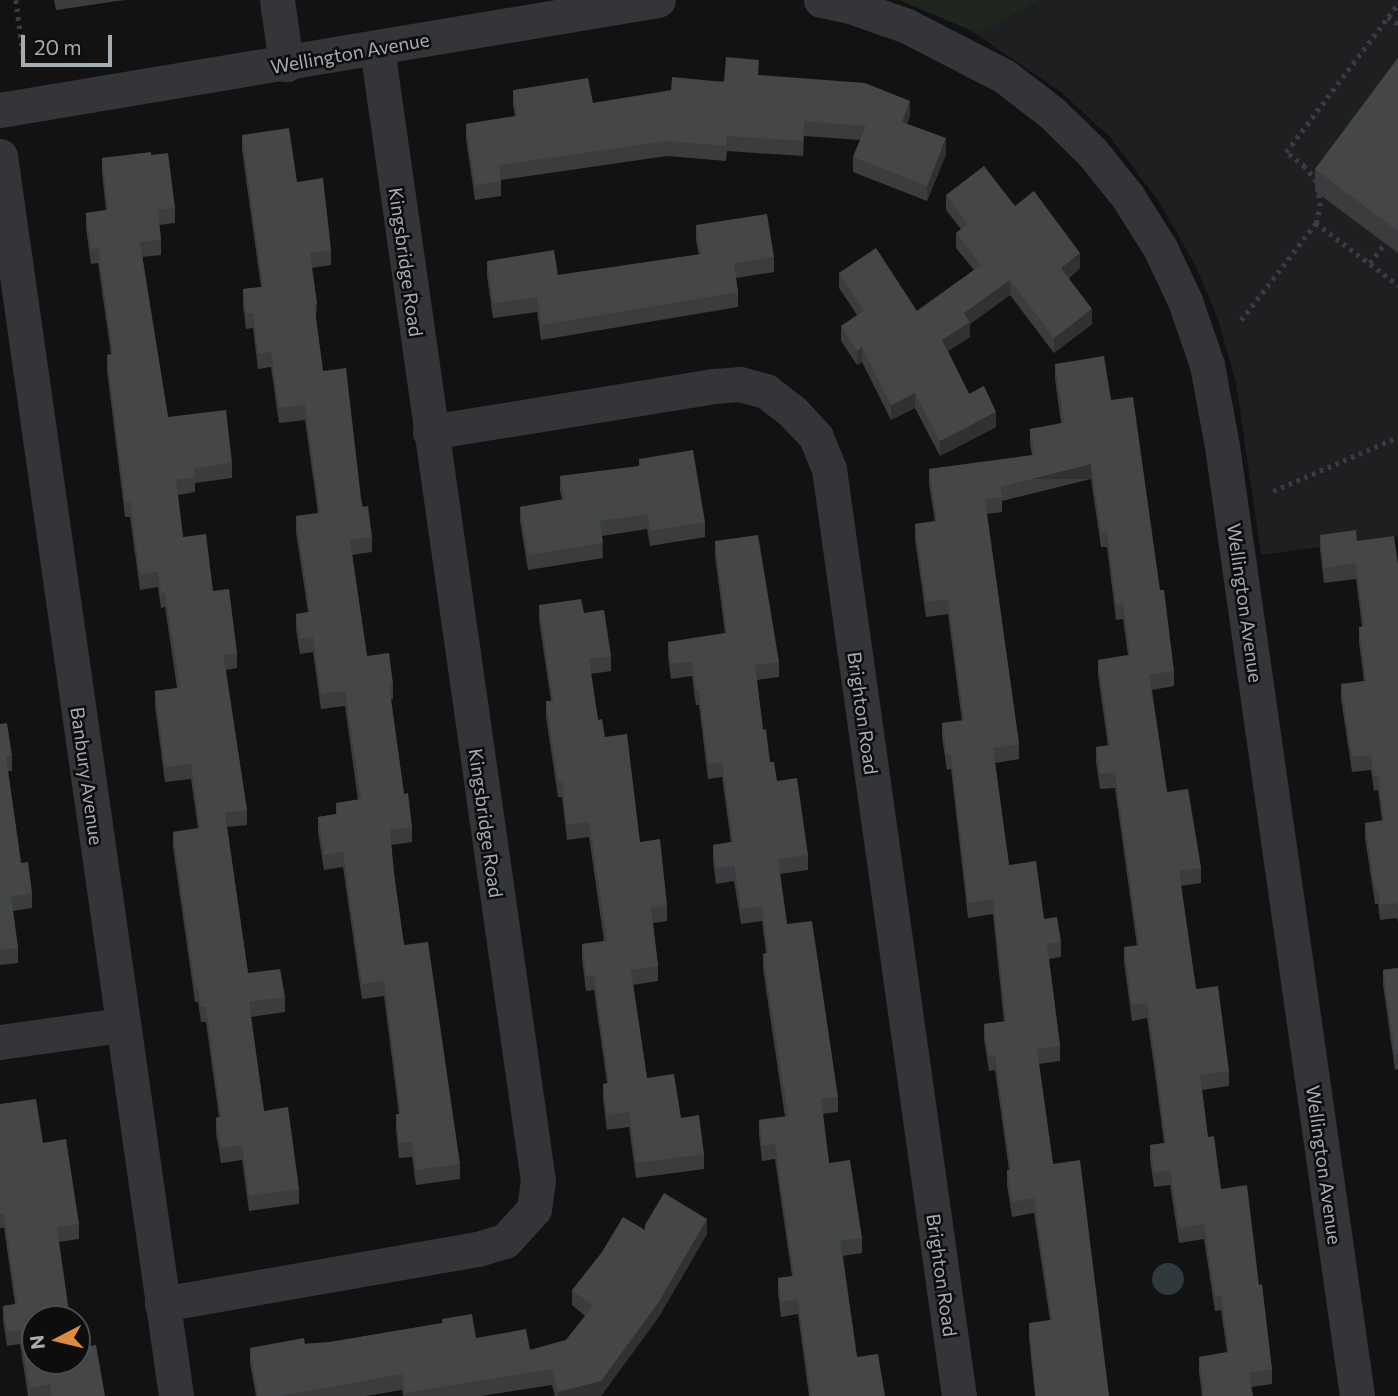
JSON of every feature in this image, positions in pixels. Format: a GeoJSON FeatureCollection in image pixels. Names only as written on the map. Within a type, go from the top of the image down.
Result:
{"type":"FeatureCollection","features":[{"type":"Feature","properties":{"kind":"street"},"geometry":{"type":"LineString","coordinates":[[277,0],[286,64]]}},
{"type":"Feature","properties":{"kind":"street","name":"Wellington Avenue"},"geometry":{"type":"LineString","coordinates":[[0,110],[657,0]]}},
{"type":"Feature","properties":{"kind":"street","name":"Wellington Avenue"},"geometry":{"type":"LineString","coordinates":[[821,0],[850,6],[895,22],[948,47],[1004,76],[1052,113],[1093,152],[1128,197],[1160,248],[1185,300],[1207,365],[1222,446],[1357,1396]]}},
{"type":"Feature","properties":{"kind":"street","name":"Kingsbridge Road"},"geometry":{"type":"LineString","coordinates":[[162,1304],[478,1249],[505,1241],[534,1209],[538,1181],[376,49]]}},
{"type":"Feature","properties":{"kind":"street","name":"Banbury Avenue"},"geometry":{"type":"LineString","coordinates":[[0,156],[121,1025],[176,1396]]}},
{"type":"Feature","properties":{"kind":"street","name":"Brighton Road"},"geometry":{"type":"LineString","coordinates":[[430,432],[713,386],[740,384],[766,391],[792,411],[816,438],[829,469],[959,1396]]}},
{"type":"Feature","properties":{"kind":"street"},"geometry":{"type":"LineString","coordinates":[[0,1042],[121,1025]]}},
{"type":"Feature","properties":{"kind":"path"},"geometry":{"type":"LineString","coordinates":[[16,0],[24,60]]}},
{"type":"Feature","properties":{"kind":"path"},"geometry":{"type":"LineString","coordinates":[[1241,320],[1316,223],[1320,206],[1316,180],[1286,152],[1398,4]]}},
{"type":"Feature","properties":{"kind":"path"},"geometry":{"type":"LineString","coordinates":[[1388,17],[1398,24]]}},
{"type":"Feature","properties":{"kind":"path"},"geometry":{"type":"LineString","coordinates":[[1316,223],[1398,285]]}},
{"type":"Feature","properties":{"kind":"path"},"geometry":{"type":"LineString","coordinates":[[1370,264],[1385,243]]}},
{"type":"Feature","properties":{"kind":"path"},"geometry":{"type":"LineString","coordinates":[[1273,491],[1398,438]]}},
{"type":"Feature","properties":{"kind":"shaded area"},"geometry":{"type":"Polygon","coordinates":[[[899,0],[1040,0],[988,29],[970,30],[899,0]]]}},
{"type":"Feature","properties":{"kind":"shaded area"},"geometry":{"type":"Polygon","coordinates":[[[1040,0],[1398,0],[1398,536],[1261,555],[1236,383],[1218,319],[1196,267],[1160,203],[1110,137],[1061,92],[970,30],[988,29],[1040,0]]]}},
{"type":"Feature","properties":{"kind":"shaded area"},"geometry":{"type":"Polygon","coordinates":[[[1168,1263],[1179,1268],[1184,1279],[1179,1290],[1168,1295],[1157,1290],[1152,1279],[1157,1268],[1168,1263]]]}},
{"type":"Feature","properties":{"kind":"building"},"geometry":{"type":"Polygon","coordinates":[[[726,57],[759,60],[758,75],[865,83],[910,101],[902,122],[946,138],[927,186],[853,157],[866,126],[804,121],[803,141],[727,136],[726,146],[667,141],[499,165],[501,181],[475,185],[466,124],[517,116],[513,90],[588,78],[593,103],[671,91],[672,77],[724,82],[726,57]]]}},
{"type":"Feature","properties":{"kind":"building"},"geometry":{"type":"Polygon","coordinates":[[[1398,58],[1398,231],[1315,169],[1398,58]]]}},
{"type":"Feature","properties":{"kind":"building"},"geometry":{"type":"Polygon","coordinates":[[[289,128],[297,182],[323,178],[331,250],[310,253],[323,371],[346,368],[362,507],[368,506],[372,537],[350,540],[367,656],[389,653],[393,684],[389,685],[404,794],[408,793],[412,827],[390,830],[404,945],[428,942],[460,1164],[416,1170],[412,1142],[399,1143],[396,1114],[401,1114],[384,981],[362,984],[343,852],[324,855],[318,817],[337,814],[336,803],[361,799],[345,691],[321,694],[313,637],[300,639],[296,614],[310,612],[296,516],[320,513],[305,405],[279,408],[271,352],[258,354],[253,313],[246,314],[243,289],[263,287],[242,135],[289,128]]]}},
{"type":"Feature","properties":{"kind":"building"},"geometry":{"type":"Polygon","coordinates":[[[151,152],[151,155],[168,153],[175,208],[158,210],[161,240],[140,242],[168,417],[226,410],[232,463],[194,468],[195,477],[176,480],[183,537],[206,534],[213,591],[229,589],[237,653],[223,655],[247,810],[225,813],[248,973],[280,969],[285,997],[249,1002],[264,1111],[288,1107],[299,1189],[249,1196],[242,1145],[221,1148],[216,1118],[221,1117],[206,1007],[201,1007],[198,987],[195,987],[173,832],[200,828],[191,764],[165,767],[155,691],[180,688],[165,592],[161,593],[158,572],[140,575],[130,502],[125,502],[107,355],[113,354],[98,248],[91,249],[86,213],[108,210],[102,158],[151,152]]]}},
{"type":"Feature","properties":{"kind":"building"},"geometry":{"type":"Polygon","coordinates":[[[984,166],[1015,206],[1034,191],[1080,253],[1061,268],[1092,309],[1054,338],[1010,280],[964,313],[970,322],[942,340],[969,394],[984,386],[996,412],[940,441],[915,393],[891,405],[862,347],[857,351],[841,326],[864,311],[839,273],[876,248],[917,311],[981,265],[956,233],[968,224],[946,195],[984,166]]]}},
{"type":"Feature","properties":{"kind":"building"},"geometry":{"type":"Polygon","coordinates":[[[767,214],[774,257],[734,263],[738,292],[541,325],[537,297],[493,303],[487,261],[554,250],[558,275],[701,254],[696,225],[767,214]]]}},
{"type":"Feature","properties":{"kind":"building"},"geometry":{"type":"Polygon","coordinates":[[[1104,356],[1111,400],[1133,397],[1160,590],[1164,590],[1174,671],[1149,675],[1167,792],[1188,789],[1201,868],[1179,871],[1196,989],[1218,986],[1229,1071],[1200,1075],[1208,1137],[1214,1136],[1221,1189],[1247,1185],[1259,1285],[1262,1284],[1272,1369],[1249,1373],[1253,1396],[1204,1396],[1199,1357],[1229,1352],[1221,1295],[1215,1296],[1204,1224],[1179,1228],[1170,1170],[1154,1172],[1150,1145],[1166,1143],[1155,1058],[1147,1003],[1132,1005],[1124,947],[1139,945],[1115,773],[1100,774],[1096,747],[1110,745],[1098,660],[1130,655],[1123,604],[1116,605],[1107,532],[1101,532],[1091,464],[1000,487],[1002,497],[985,500],[1019,744],[993,748],[1009,865],[1036,861],[1044,919],[1057,917],[1061,942],[1047,944],[1060,1046],[1037,1049],[1053,1164],[1080,1160],[1109,1396],[1036,1396],[1029,1323],[1052,1320],[1034,1198],[1012,1202],[1007,1170],[1011,1170],[995,1055],[989,1056],[984,1024],[1006,1021],[993,899],[968,903],[951,754],[947,755],[942,723],[964,720],[948,599],[926,602],[915,524],[937,521],[929,469],[1035,455],[1030,429],[1064,423],[1055,364],[1104,356]]]}},
{"type":"Feature","properties":{"kind":"building"},"geometry":{"type":"Polygon","coordinates":[[[693,450],[705,522],[650,531],[647,514],[600,521],[603,543],[528,555],[520,507],[564,499],[560,476],[641,466],[639,459],[693,450]]]}},
{"type":"Feature","properties":{"kind":"building"},"geometry":{"type":"Polygon","coordinates":[[[1356,530],[1357,541],[1394,536],[1398,565],[1398,908],[1397,903],[1380,905],[1378,889],[1375,889],[1365,823],[1384,820],[1378,775],[1374,776],[1371,755],[1352,757],[1341,684],[1366,681],[1359,627],[1364,626],[1356,563],[1324,568],[1320,535],[1356,530]]]}},
{"type":"Feature","properties":{"kind":"building"},"geometry":{"type":"Polygon","coordinates":[[[758,535],[779,662],[755,665],[763,730],[766,729],[770,762],[774,762],[777,781],[797,778],[808,855],[778,859],[787,924],[812,921],[838,1097],[821,1099],[829,1163],[850,1160],[862,1238],[840,1241],[857,1357],[878,1354],[885,1396],[811,1396],[798,1299],[781,1302],[778,1278],[794,1276],[775,1144],[762,1146],[759,1120],[788,1116],[763,954],[768,953],[762,906],[741,909],[734,866],[716,868],[713,845],[733,842],[722,762],[708,764],[699,690],[696,690],[692,661],[671,664],[668,642],[727,633],[715,541],[758,535]]]}},
{"type":"Feature","properties":{"kind":"building"},"geometry":{"type":"Polygon","coordinates":[[[581,599],[584,613],[604,610],[611,656],[589,659],[598,720],[602,719],[605,737],[627,734],[640,842],[660,839],[667,905],[651,908],[658,966],[631,970],[647,1078],[674,1074],[681,1118],[699,1115],[704,1154],[636,1163],[629,1112],[607,1115],[603,1084],[609,1083],[594,975],[586,976],[582,944],[607,941],[589,822],[567,825],[562,782],[558,782],[546,701],[553,701],[539,605],[581,599]]]}},
{"type":"Feature","properties":{"kind":"building"},"geometry":{"type":"Polygon","coordinates":[[[7,723],[12,756],[6,757],[21,863],[28,862],[32,893],[11,897],[18,948],[0,950],[0,724],[7,723]]]}},
{"type":"Feature","properties":{"kind":"building"},"geometry":{"type":"Polygon","coordinates":[[[1398,968],[1398,1054],[1395,1055],[1383,970],[1398,968]]]}},
{"type":"Feature","properties":{"kind":"building"},"geometry":{"type":"Polygon","coordinates":[[[36,1099],[43,1143],[66,1139],[79,1224],[57,1227],[68,1305],[21,1305],[21,1336],[20,1330],[7,1332],[3,1306],[17,1304],[4,1213],[0,1214],[0,1104],[36,1099]]]}},
{"type":"Feature","properties":{"kind":"building"},"geometry":{"type":"Polygon","coordinates":[[[664,1193],[707,1219],[658,1303],[601,1381],[558,1392],[552,1369],[404,1393],[402,1374],[281,1396],[258,1396],[250,1348],[304,1338],[305,1344],[330,1342],[443,1323],[442,1319],[472,1314],[476,1338],[526,1329],[530,1350],[566,1340],[593,1306],[572,1290],[602,1252],[623,1217],[645,1230],[645,1225],[664,1193]]]}},
{"type":"Feature","properties":{"kind":"building"},"geometry":{"type":"Polygon","coordinates":[[[96,1345],[105,1396],[51,1396],[50,1384],[29,1388],[27,1375],[91,1375],[91,1346],[96,1345]]]}}]}
